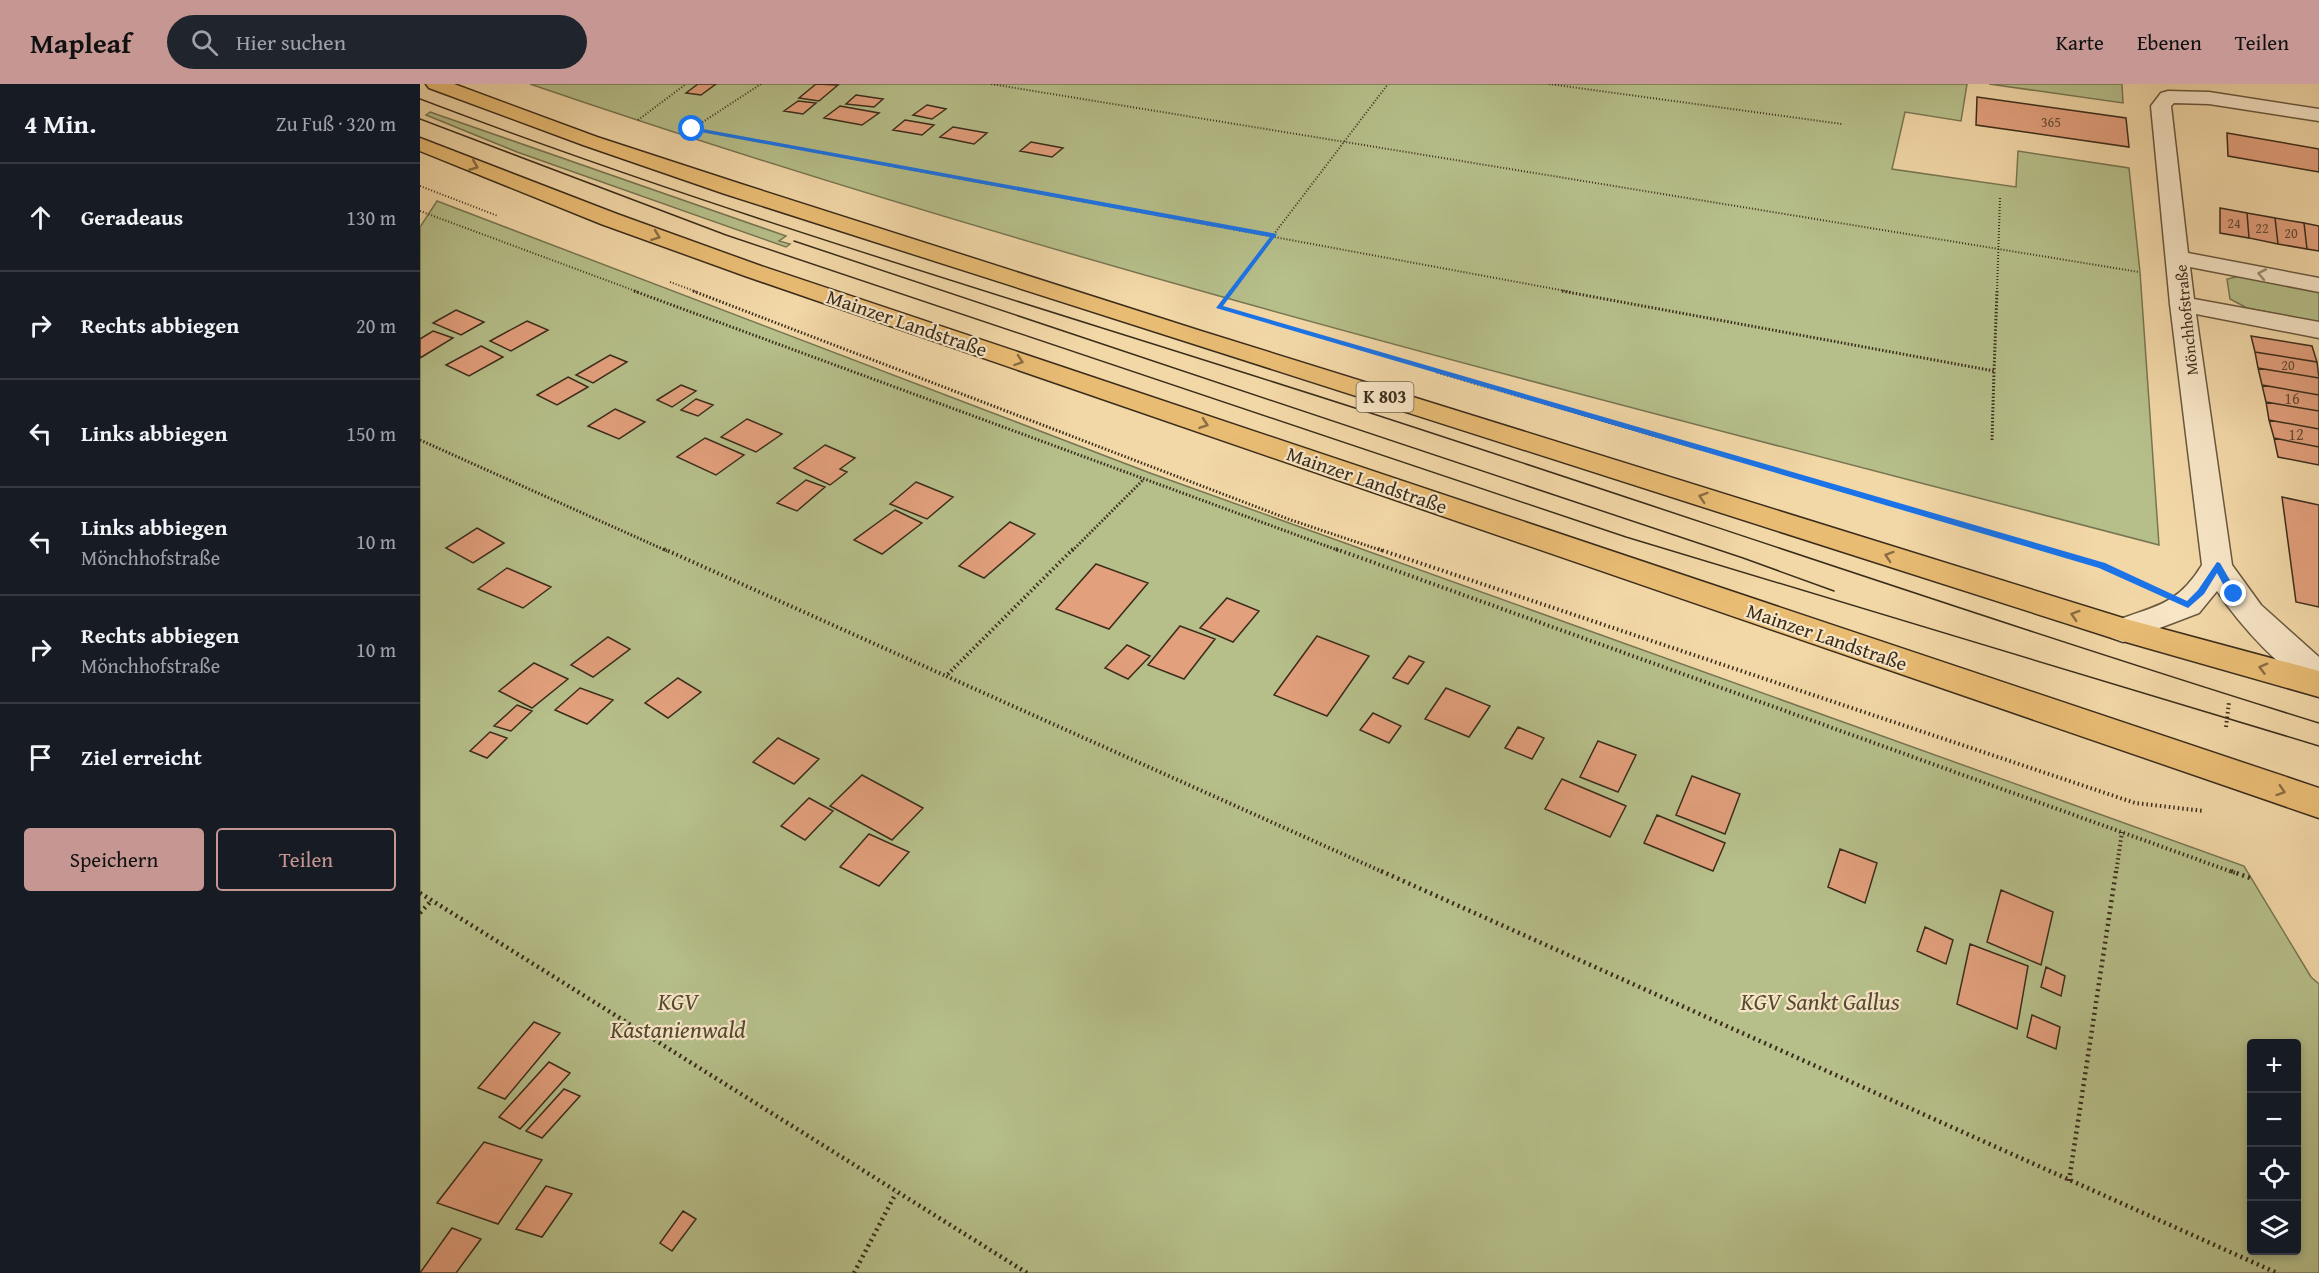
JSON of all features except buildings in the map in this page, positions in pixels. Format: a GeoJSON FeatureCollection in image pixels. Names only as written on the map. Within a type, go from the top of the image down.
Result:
{"type":"FeatureCollection","features":[{"type":"Feature","properties":{"kind":"main road","name":"K 803"},"geometry":{"type":"LineString","coordinates":[[436,84],[590,141],[1192,336],[2123,630],[2319,684]]}},
{"type":"Feature","properties":{"kind":"main road","name":"Mainzer Landstraße"},"geometry":{"type":"LineString","coordinates":[[420,144],[609,219],[742,267],[2319,803]]}},
{"type":"Feature","properties":{"kind":"street"},"geometry":{"type":"LineString","coordinates":[[2160,91],[2319,115]]}},
{"type":"Feature","properties":{"kind":"street","name":"Mönchhofstraße"},"geometry":{"type":"LineString","coordinates":[[2160,91],[2182,304],[2217,565],[2234,594],[2259,625],[2319,675]]}},
{"type":"Feature","properties":{"kind":"street"},"geometry":{"type":"LineString","coordinates":[[2180,268],[2319,285]]}},
{"type":"Feature","properties":{"kind":"street"},"geometry":{"type":"LineString","coordinates":[[2182,304],[2319,330]]}},
{"type":"Feature","properties":{"kind":"street"},"geometry":{"type":"LineString","coordinates":[[2123,630],[2188,605],[2201,592],[2217,565]]}},
{"type":"Feature","properties":{"kind":"path"},"geometry":{"type":"LineString","coordinates":[[590,141],[630,126],[686,84]]}},
{"type":"Feature","properties":{"kind":"path"},"geometry":{"type":"LineString","coordinates":[[761,84],[692,129],[1994,371]]}},
{"type":"Feature","properties":{"kind":"path"},"geometry":{"type":"LineString","coordinates":[[991,84],[1999,250],[2180,268]]}},
{"type":"Feature","properties":{"kind":"path"},"geometry":{"type":"LineString","coordinates":[[1192,336],[1275,236],[1388,84]]}},
{"type":"Feature","properties":{"kind":"path"},"geometry":{"type":"LineString","coordinates":[[1549,84],[1842,124]]}},
{"type":"Feature","properties":{"kind":"path"},"geometry":{"type":"LineString","coordinates":[[420,186],[509,220]]}},
{"type":"Feature","properties":{"kind":"path"},"geometry":{"type":"LineString","coordinates":[[1992,440],[2000,198]]}},
{"type":"Feature","properties":{"kind":"path"},"geometry":{"type":"LineString","coordinates":[[420,210],[1143,480],[2250,878]]}},
{"type":"Feature","properties":{"kind":"path"},"geometry":{"type":"LineString","coordinates":[[665,280],[1288,519],[2135,803],[2216,812]]}},
{"type":"Feature","properties":{"kind":"path"},"geometry":{"type":"LineString","coordinates":[[1218,307],[1230,310]]}},
{"type":"Feature","properties":{"kind":"path"},"geometry":{"type":"LineString","coordinates":[[1434,371],[2102,566],[2188,605]]}},
{"type":"Feature","properties":{"kind":"path"},"geometry":{"type":"LineString","coordinates":[[420,440],[2277,1273]]}},
{"type":"Feature","properties":{"kind":"path"},"geometry":{"type":"LineString","coordinates":[[946,676],[1143,480]]}},
{"type":"Feature","properties":{"kind":"path"},"geometry":{"type":"LineString","coordinates":[[2069,1181],[2122,832]]}},
{"type":"Feature","properties":{"kind":"path"},"geometry":{"type":"LineString","coordinates":[[420,893],[1027,1273]]}},
{"type":"Feature","properties":{"kind":"path"},"geometry":{"type":"LineString","coordinates":[[420,913],[432,900]]}},
{"type":"Feature","properties":{"kind":"path"},"geometry":{"type":"LineString","coordinates":[[854,1273],[896,1193]]}},
{"type":"Feature","properties":{"kind":"green space"},"geometry":{"type":"Polygon","coordinates":[[[530,84],[1967,84],[1961,121],[1905,112],[1892,169],[2016,187],[2018,151],[2129,168],[2140,272],[2159,545],[1544,385],[1136,273],[731,150],[530,84]]]}},
{"type":"Feature","properties":{"kind":"green space"},"geometry":{"type":"Polygon","coordinates":[[[1989,84],[2122,84],[2123,103],[1989,84]]]}},
{"type":"Feature","properties":{"kind":"green space"},"geometry":{"type":"Polygon","coordinates":[[[430,112],[786,236],[779,241],[790,244],[786,247],[517,152],[426,115],[430,112]]]}},
{"type":"Feature","properties":{"kind":"green space","name":"KGV Sankt Gallus"},"geometry":{"type":"Polygon","coordinates":[[[437,201],[1150,473],[2244,866],[2311,977],[2319,984],[2319,1273],[420,1273],[420,227],[437,201]]]}},
{"type":"Feature","properties":{"kind":"green space"},"geometry":{"type":"Polygon","coordinates":[[[2245,275],[2319,290],[2319,322],[2247,308],[2230,299],[2227,279],[2245,275]]]}},
{"type":"Feature","properties":{"kind":"tram line"},"geometry":{"type":"LineString","coordinates":[[420,99],[535,142],[768,222],[1355,408],[2077,646],[2319,723]]}},
{"type":"Feature","properties":{"kind":"tram line"},"geometry":{"type":"LineString","coordinates":[[420,119],[726,235],[1626,537],[2319,746]]}},
{"type":"Feature","properties":{"kind":"tram line"},"geometry":{"type":"LineString","coordinates":[[794,241],[1743,558],[1834,591]]}},
{"type":"Feature","properties":{"kind":"route"},"geometry":{"type":"LineString","coordinates":[[692,129],[1275,236],[1218,307],[2102,566],[2188,605],[2201,592],[2217,565],[2234,594]]}},
{"type":"Feature","properties":{"kind":"park label","name":"KGV Kastanienwald"},"geometry":{"type":"Point","coordinates":[678,1016]}}]}
